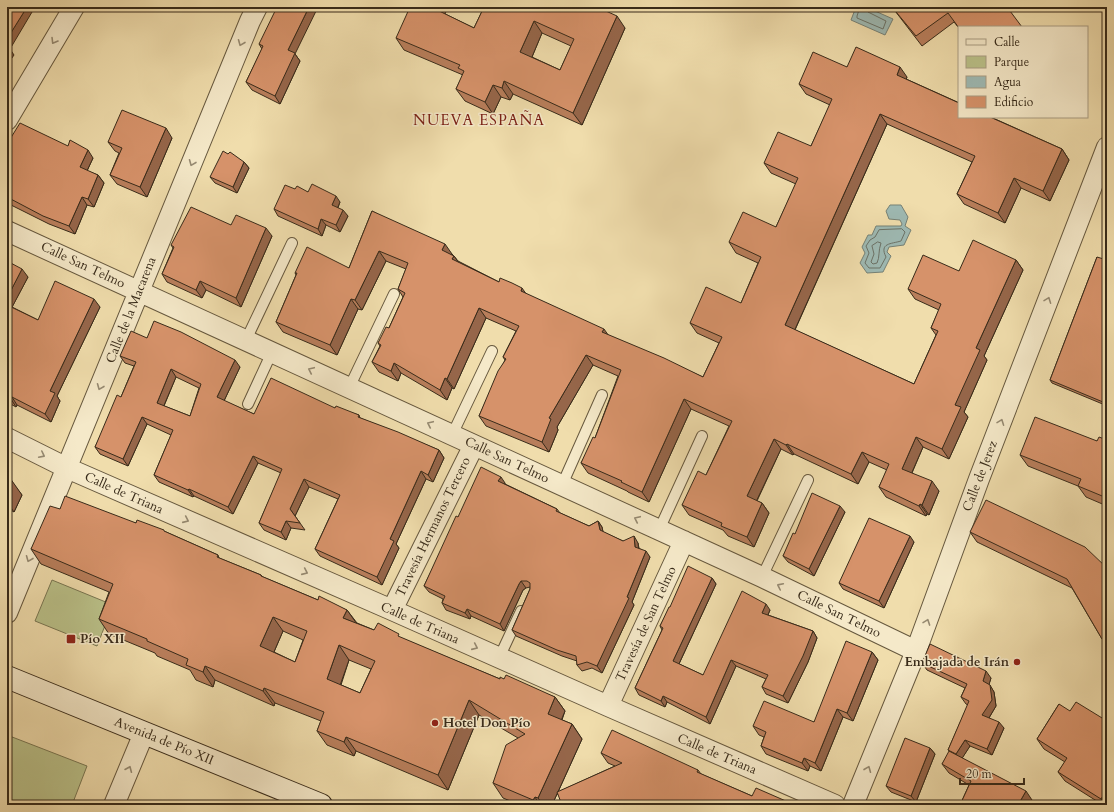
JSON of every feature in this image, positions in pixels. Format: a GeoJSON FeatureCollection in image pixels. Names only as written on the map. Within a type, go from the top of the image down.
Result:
{"type":"FeatureCollection","features":[{"type":"Feature","properties":{"kind":"main road","name":"Avenida de Pío XII"},"geometry":{"type":"LineString","coordinates":[[7,677],[321,805]]}},
{"type":"Feature","properties":{"kind":"street"},"geometry":{"type":"LineString","coordinates":[[7,120],[74,7]]}},
{"type":"Feature","properties":{"kind":"street","name":"Calle de la Macarena"},"geometry":{"type":"LineString","coordinates":[[7,613],[257,7]]}},
{"type":"Feature","properties":{"kind":"street","name":"Calle de Jerez"},"geometry":{"type":"LineString","coordinates":[[854,805],[916,651],[979,479],[1107,147]]}},
{"type":"Feature","properties":{"kind":"street","name":"Calle San Telmo"},"geometry":{"type":"LineString","coordinates":[[7,231],[762,577],[916,651]]}},
{"type":"Feature","properties":{"kind":"street","name":"Calle de Triana"},"geometry":{"type":"LineString","coordinates":[[7,438],[67,468],[835,805]]}},
{"type":"Feature","properties":{"kind":"street","name":"Travesía Hermanos Tercero"},"geometry":{"type":"LineString","coordinates":[[392,610],[474,445]]}},
{"type":"Feature","properties":{"kind":"street","name":"Travesía de San Telmo"},"geometry":{"type":"LineString","coordinates":[[608,706],[684,541]]}},
{"type":"Feature","properties":{"kind":"street"},"geometry":{"type":"LineString","coordinates":[[114,805],[144,733]]}},
{"type":"Feature","properties":{"kind":"lane"},"geometry":{"type":"LineString","coordinates":[[246,340],[292,243]]}},
{"type":"Feature","properties":{"kind":"lane"},"geometry":{"type":"LineString","coordinates":[[349,388],[394,294]]}},
{"type":"Feature","properties":{"kind":"lane","name":"Calle San Telmo"},"geometry":{"type":"LineString","coordinates":[[452,435],[492,351]]}},
{"type":"Feature","properties":{"kind":"lane"},"geometry":{"type":"LineString","coordinates":[[248,404],[272,352]]}},
{"type":"Feature","properties":{"kind":"lane","name":"Calle San Telmo"},"geometry":{"type":"LineString","coordinates":[[562,485],[602,395]]}},
{"type":"Feature","properties":{"kind":"lane"},"geometry":{"type":"LineString","coordinates":[[659,530],[702,436]]}},
{"type":"Feature","properties":{"kind":"lane"},"geometry":{"type":"LineString","coordinates":[[762,577],[808,480]]}},
{"type":"Feature","properties":{"kind":"lane"},"geometry":{"type":"LineString","coordinates":[[499,658],[525,600]]}},
{"type":"Feature","properties":{"kind":"green space"},"geometry":{"type":"Polygon","coordinates":[[[52,580],[113,605],[97,646],[35,621],[52,580]]]}},
{"type":"Feature","properties":{"kind":"green space"},"geometry":{"type":"Polygon","coordinates":[[[7,735],[87,766],[72,805],[7,805],[7,735]]]}},
{"type":"Feature","properties":{"kind":"water"},"geometry":{"type":"Polygon","coordinates":[[[856,7],[866,7],[893,19],[885,35],[851,20],[856,7]]]}},
{"type":"Feature","properties":{"kind":"water"},"geometry":{"type":"Polygon","coordinates":[[[890,205],[901,205],[908,217],[905,226],[911,230],[904,245],[889,247],[887,252],[891,256],[883,272],[867,273],[860,263],[865,253],[862,247],[868,235],[872,235],[876,226],[901,226],[902,224],[900,220],[889,219],[886,211],[890,205]]]}},
{"type":"Feature","properties":{"kind":"building"},"geometry":{"type":"Polygon","coordinates":[[[7,7],[27,7],[7,39],[7,7]]]}},
{"type":"Feature","properties":{"kind":"building"},"geometry":{"type":"Polygon","coordinates":[[[277,7],[309,7],[288,50],[295,53],[275,96],[246,82],[263,46],[259,44],[277,7]]]}},
{"type":"Feature","properties":{"kind":"building"},"geometry":{"type":"Polygon","coordinates":[[[410,7],[434,7],[433,8],[474,28],[484,7],[597,7],[617,16],[573,113],[504,81],[502,88],[493,85],[485,102],[456,89],[464,71],[458,68],[460,65],[396,38],[410,7]],[[534,21],[520,52],[560,70],[574,39],[534,21]]]}},
{"type":"Feature","properties":{"kind":"building"},"geometry":{"type":"Polygon","coordinates":[[[892,7],[1007,7],[1021,26],[958,27],[948,13],[916,36],[892,7]]]}},
{"type":"Feature","properties":{"kind":"building"},"geometry":{"type":"Polygon","coordinates":[[[856,47],[900,67],[897,75],[958,103],[958,118],[992,118],[1062,149],[1043,191],[1014,178],[998,213],[957,194],[975,156],[880,114],[785,325],[914,384],[938,331],[931,328],[941,304],[908,289],[923,255],[959,271],[973,240],[1016,260],[976,348],[980,350],[955,405],[961,407],[942,449],[916,437],[902,469],[932,481],[922,505],[920,504],[919,506],[879,487],[889,464],[862,452],[851,474],[774,439],[747,496],[762,503],[747,537],[721,526],[722,523],[682,505],[698,471],[706,475],[732,421],[684,399],[642,492],[621,482],[622,481],[581,463],[593,437],[595,438],[621,370],[586,355],[549,418],[551,419],[542,442],[479,416],[498,371],[506,359],[503,357],[519,326],[479,308],[447,379],[445,378],[440,390],[394,363],[391,371],[372,362],[381,345],[378,343],[386,327],[389,328],[405,293],[398,289],[408,263],[379,251],[355,300],[351,299],[330,345],[276,322],[307,247],[349,268],[372,211],[445,244],[442,250],[454,256],[452,259],[499,282],[500,278],[512,283],[522,288],[521,291],[604,329],[602,332],[664,358],[703,377],[722,337],[690,323],[706,287],[741,303],[761,257],[729,242],[743,212],[776,227],[798,178],[764,163],[778,132],[811,146],[832,99],[799,84],[813,52],[847,67],[856,47]]]}},
{"type":"Feature","properties":{"kind":"building"},"geometry":{"type":"Polygon","coordinates":[[[122,110],[166,128],[140,187],[110,175],[122,148],[108,142],[122,110]]]}},
{"type":"Feature","properties":{"kind":"building"},"geometry":{"type":"Polygon","coordinates":[[[20,123],[68,146],[70,140],[88,150],[80,167],[98,175],[88,199],[82,197],[69,226],[43,216],[7,197],[7,144],[20,123]]]}},
{"type":"Feature","properties":{"kind":"building"},"geometry":{"type":"Polygon","coordinates":[[[223,151],[228,154],[230,152],[244,162],[233,187],[210,177],[223,151]]]}},
{"type":"Feature","properties":{"kind":"building"},"geometry":{"type":"Polygon","coordinates":[[[312,184],[336,196],[332,205],[343,210],[336,225],[321,219],[318,229],[274,209],[285,185],[295,189],[297,186],[308,192],[312,184]]]}},
{"type":"Feature","properties":{"kind":"building"},"geometry":{"type":"Polygon","coordinates":[[[191,207],[231,225],[236,215],[266,228],[236,298],[200,281],[196,290],[162,274],[174,247],[171,245],[191,207]]]}},
{"type":"Feature","properties":{"kind":"building"},"geometry":{"type":"Polygon","coordinates":[[[1097,257],[1107,260],[1107,391],[1103,402],[1050,380],[1097,257]]]}},
{"type":"Feature","properties":{"kind":"building"},"geometry":{"type":"Polygon","coordinates":[[[7,261],[22,269],[7,298],[7,261]]]}},
{"type":"Feature","properties":{"kind":"building"},"geometry":{"type":"Polygon","coordinates":[[[55,281],[94,299],[50,391],[55,393],[45,414],[12,397],[11,399],[7,397],[7,305],[38,320],[55,281]]]}},
{"type":"Feature","properties":{"kind":"building"},"geometry":{"type":"Polygon","coordinates":[[[154,321],[181,332],[235,360],[217,397],[254,414],[271,378],[335,408],[336,406],[359,415],[358,417],[398,432],[439,450],[428,475],[421,471],[390,539],[394,541],[377,577],[315,549],[340,495],[304,479],[290,509],[300,523],[286,521],[281,532],[259,523],[282,469],[253,456],[228,507],[154,475],[173,430],[142,417],[123,459],[95,447],[117,395],[121,397],[136,362],[120,356],[131,331],[147,338],[154,321]],[[171,369],[157,403],[190,416],[201,384],[171,369]]]}},
{"type":"Feature","properties":{"kind":"building"},"geometry":{"type":"Polygon","coordinates":[[[1035,417],[1097,441],[1099,437],[1107,440],[1107,498],[1078,486],[1081,479],[1020,455],[1035,417]]]}},
{"type":"Feature","properties":{"kind":"building"},"geometry":{"type":"Polygon","coordinates":[[[481,467],[501,477],[498,481],[589,526],[598,521],[600,530],[623,541],[634,536],[635,547],[646,551],[627,597],[629,598],[597,666],[587,662],[577,665],[576,656],[557,650],[512,630],[530,589],[530,583],[527,581],[521,581],[519,584],[500,624],[467,609],[465,613],[442,603],[445,596],[424,586],[456,516],[458,517],[481,467]]]}},
{"type":"Feature","properties":{"kind":"building"},"geometry":{"type":"Polygon","coordinates":[[[7,476],[10,478],[7,485],[7,476]]]}},
{"type":"Feature","properties":{"kind":"building"},"geometry":{"type":"Polygon","coordinates":[[[812,493],[840,506],[809,569],[783,556],[793,533],[795,534],[812,493]]]}},
{"type":"Feature","properties":{"kind":"building"},"geometry":{"type":"Polygon","coordinates":[[[65,496],[136,523],[137,520],[164,530],[218,555],[217,557],[261,576],[318,600],[319,596],[347,610],[343,618],[374,630],[378,623],[399,634],[398,636],[500,679],[500,677],[504,679],[506,675],[555,697],[548,714],[572,724],[538,798],[535,797],[533,800],[493,783],[506,745],[525,734],[469,700],[438,775],[346,737],[344,742],[317,731],[324,712],[264,688],[263,691],[205,666],[203,672],[186,665],[188,659],[147,641],[147,639],[99,619],[113,584],[31,549],[50,506],[60,509],[65,496]],[[273,617],[260,646],[295,662],[307,631],[273,617]],[[339,645],[327,679],[360,693],[375,661],[339,645]]]}},
{"type":"Feature","properties":{"kind":"building"},"geometry":{"type":"Polygon","coordinates":[[[986,500],[1085,547],[1107,568],[1107,637],[1102,639],[1067,579],[970,532],[986,500]]]}},
{"type":"Feature","properties":{"kind":"building"},"geometry":{"type":"Polygon","coordinates":[[[869,518],[910,536],[879,601],[839,583],[869,518]]]}},
{"type":"Feature","properties":{"kind":"building"},"geometry":{"type":"Polygon","coordinates":[[[688,566],[712,578],[673,661],[703,675],[742,591],[766,604],[762,613],[813,631],[803,656],[783,696],[762,687],[768,675],[731,660],[706,717],[663,696],[661,701],[635,688],[663,628],[660,626],[688,566]]]}},
{"type":"Feature","properties":{"kind":"building"},"geometry":{"type":"Polygon","coordinates":[[[846,641],[872,652],[847,713],[837,709],[815,763],[804,758],[802,763],[761,746],[766,732],[753,726],[764,701],[814,722],[846,641]]]}},
{"type":"Feature","properties":{"kind":"building"},"geometry":{"type":"Polygon","coordinates":[[[930,644],[986,671],[983,681],[990,685],[992,700],[982,715],[999,722],[987,749],[965,740],[956,754],[948,750],[969,701],[961,697],[967,684],[922,663],[930,644]]]}},
{"type":"Feature","properties":{"kind":"building"},"geometry":{"type":"Polygon","coordinates":[[[1076,702],[1107,721],[1107,789],[1101,799],[1058,772],[1067,758],[1037,739],[1059,704],[1070,711],[1076,702]]]}},
{"type":"Feature","properties":{"kind":"building"},"geometry":{"type":"Polygon","coordinates":[[[612,730],[698,770],[697,772],[752,796],[756,788],[795,805],[562,805],[557,792],[622,763],[601,753],[612,730]]]}},
{"type":"Feature","properties":{"kind":"building"},"geometry":{"type":"Polygon","coordinates":[[[905,738],[930,748],[911,796],[886,786],[905,738]]]}},
{"type":"Feature","properties":{"kind":"building"},"geometry":{"type":"Polygon","coordinates":[[[949,751],[1026,791],[1018,805],[1010,805],[1007,803],[1006,805],[960,805],[971,781],[942,764],[949,751]]]}},
{"type":"Feature","properties":{"kind":"place","name":"Pío XII"},"geometry":{"type":"Point","coordinates":[71,639]}},
{"type":"Feature","properties":{"kind":"place","name":"Embajada de Irán"},"geometry":{"type":"Point","coordinates":[1017,662]}},
{"type":"Feature","properties":{"kind":"place","name":"Hotel Don Pío"},"geometry":{"type":"Point","coordinates":[435,723]}},
{"type":"Feature","properties":{"kind":"district","name":"NUEVA ESPAÑA"},"geometry":{"type":"Point","coordinates":[479,120]}}]}
